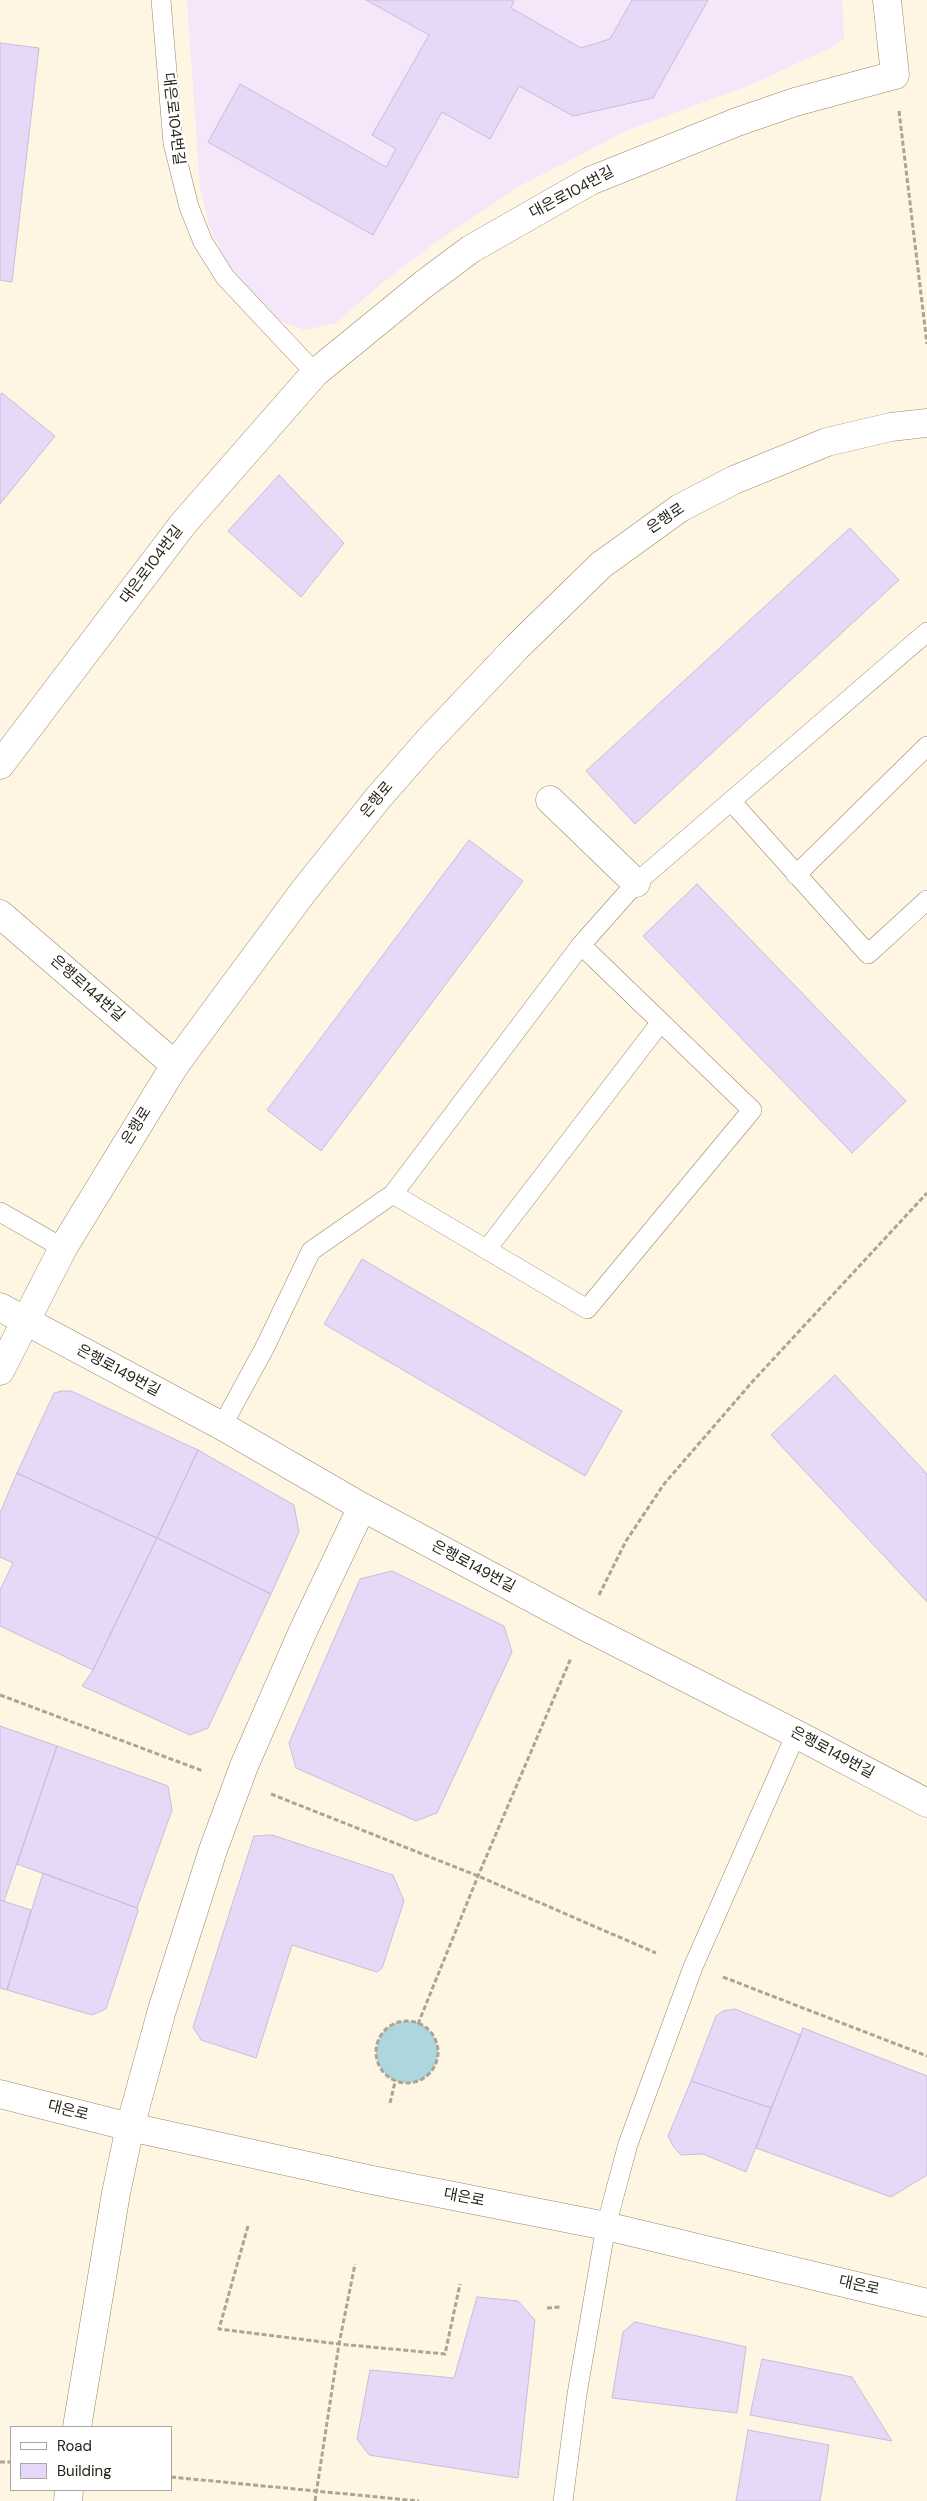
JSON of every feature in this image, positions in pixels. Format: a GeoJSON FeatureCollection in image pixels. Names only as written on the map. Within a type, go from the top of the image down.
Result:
{"type":"FeatureCollection","features":[{"type":"Feature","properties":{"kind":"street"},"geometry":{"type":"LineString","coordinates":[[887,0],[895,75]]}},
{"type":"Feature","properties":{"kind":"street","name":"대은로104번길"},"geometry":{"type":"LineString","coordinates":[[0,765],[183,524],[314,373],[424,284],[471,249],[590,180],[787,105],[895,75]]}},
{"type":"Feature","properties":{"kind":"street","name":"은행로"},"geometry":{"type":"LineString","coordinates":[[0,1371],[24,1320],[63,1248],[175,1065],[303,892],[378,798],[428,741],[516,648],[601,565],[680,508],[734,480],[827,442],[891,426],[927,423]]}},
{"type":"Feature","properties":{"kind":"street"},"geometry":{"type":"LineString","coordinates":[[550,800],[636,883]]}},
{"type":"Feature","properties":{"kind":"street","name":"은행로144번길"},"geometry":{"type":"LineString","coordinates":[[0,914],[175,1065]]}},
{"type":"Feature","properties":{"kind":"street","name":"은행로149번길"},"geometry":{"type":"LineString","coordinates":[[0,1307],[222,1426],[362,1507],[584,1626],[927,1803]]}},
{"type":"Feature","properties":{"kind":"street"},"geometry":{"type":"LineString","coordinates":[[77,2426],[115,2202],[130,2127],[162,2010],[214,1850],[244,1766],[302,1631],[362,1507]]}},
{"type":"Feature","properties":{"kind":"street","name":"대은로"},"geometry":{"type":"LineString","coordinates":[[0,2094],[130,2127],[372,2180],[606,2226],[927,2303]]}},
{"type":"Feature","properties":{"kind":"lane","name":"대은로104번길"},"geometry":{"type":"LineString","coordinates":[[160,0],[173,143],[189,207],[203,242],[225,276],[314,373]]}},
{"type":"Feature","properties":{"kind":"lane"},"geometry":{"type":"LineString","coordinates":[[222,1426],[265,1347],[311,1250],[393,1194],[581,945],[636,883],[927,633]]}},
{"type":"Feature","properties":{"kind":"lane"},"geometry":{"type":"LineString","coordinates":[[796,875],[927,746]]}},
{"type":"Feature","properties":{"kind":"lane"},"geometry":{"type":"LineString","coordinates":[[731,802],[868,954],[927,900]]}},
{"type":"Feature","properties":{"kind":"lane"},"geometry":{"type":"LineString","coordinates":[[393,1194],[587,1309],[752,1110],[581,945]]}},
{"type":"Feature","properties":{"kind":"lane"},"geometry":{"type":"LineString","coordinates":[[487,1249],[661,1022]]}},
{"type":"Feature","properties":{"kind":"lane"},"geometry":{"type":"LineString","coordinates":[[0,1212],[63,1248]]}},
{"type":"Feature","properties":{"kind":"lane"},"geometry":{"type":"LineString","coordinates":[[563,2501],[577,2394],[606,2226],[628,2144],[690,1976],[796,1734]]}},
{"type":"Feature","properties":{"kind":"path"},"geometry":{"type":"LineString","coordinates":[[895,75],[927,344]]}},
{"type":"Feature","properties":{"kind":"path"},"geometry":{"type":"LineString","coordinates":[[597,1598],[626,1540],[664,1484],[753,1380],[927,1193]]}},
{"type":"Feature","properties":{"kind":"path"},"geometry":{"type":"LineString","coordinates":[[418,2024],[478,1876],[574,1651]]}},
{"type":"Feature","properties":{"kind":"path"},"geometry":{"type":"LineString","coordinates":[[0,1695],[203,1771]]}},
{"type":"Feature","properties":{"kind":"path"},"geometry":{"type":"LineString","coordinates":[[266,1792],[478,1876],[656,1954]]}},
{"type":"Feature","properties":{"kind":"path"},"geometry":{"type":"LineString","coordinates":[[723,1977],[927,2056]]}},
{"type":"Feature","properties":{"kind":"path"},"geometry":{"type":"LineString","coordinates":[[400,2021],[418,2024],[430,2032],[435,2040],[438,2059],[433,2069],[423,2079],[409,2083],[395,2082],[380,2068],[376,2053],[379,2038],[390,2026],[400,2021]]}},
{"type":"Feature","properties":{"kind":"path"},"geometry":{"type":"LineString","coordinates":[[390,2103],[395,2082]]}},
{"type":"Feature","properties":{"kind":"path"},"geometry":{"type":"LineString","coordinates":[[248,2226],[219,2329],[339,2344],[445,2354],[460,2284]]}},
{"type":"Feature","properties":{"kind":"path"},"geometry":{"type":"LineString","coordinates":[[316,2501],[339,2344],[355,2264]]}},
{"type":"Feature","properties":{"kind":"path"},"geometry":{"type":"LineString","coordinates":[[547,2308],[561,2307]]}},
{"type":"Feature","properties":{"kind":"path"},"geometry":{"type":"LineString","coordinates":[[172,2477],[418,2501]]}},
{"type":"Feature","properties":{"kind":"shaded area"},"geometry":{"type":"Polygon","coordinates":[[[187,0],[842,0],[844,38],[834,46],[755,83],[626,131],[518,187],[435,243],[382,283],[336,323],[304,330],[275,319],[244,290],[224,259],[209,225],[200,187],[187,0]]]}},
{"type":"Feature","properties":{"kind":"water"},"geometry":{"type":"Polygon","coordinates":[[[407,2021],[424,2026],[429,2030],[433,2035],[438,2052],[433,2069],[429,2074],[424,2078],[407,2083],[390,2078],[385,2074],[381,2069],[376,2052],[381,2035],[385,2030],[390,2026],[407,2021]]]}},
{"type":"Feature","properties":{"kind":"building"},"geometry":{"type":"Polygon","coordinates":[[[366,0],[512,0],[514,1],[511,8],[581,48],[610,39],[632,0],[708,0],[653,98],[573,116],[519,86],[490,139],[442,112],[373,235],[208,142],[240,84],[386,167],[396,149],[372,135],[429,35],[366,0]]]}},
{"type":"Feature","properties":{"kind":"building"},"geometry":{"type":"Polygon","coordinates":[[[0,43],[39,48],[12,282],[0,280],[0,43]]]}},
{"type":"Feature","properties":{"kind":"building"},"geometry":{"type":"Polygon","coordinates":[[[2,393],[55,436],[0,504],[0,395],[2,393]]]}},
{"type":"Feature","properties":{"kind":"building"},"geometry":{"type":"Polygon","coordinates":[[[279,475],[344,543],[301,597],[228,531],[279,475]]]}},
{"type":"Feature","properties":{"kind":"building"},"geometry":{"type":"Polygon","coordinates":[[[850,528],[899,580],[635,824],[586,771],[850,528]]]}},
{"type":"Feature","properties":{"kind":"building"},"geometry":{"type":"Polygon","coordinates":[[[469,840],[523,881],[321,1151],[267,1110],[469,840]]]}},
{"type":"Feature","properties":{"kind":"building"},"geometry":{"type":"Polygon","coordinates":[[[697,884],[906,1101],[852,1153],[643,936],[697,884]]]}},
{"type":"Feature","properties":{"kind":"building"},"geometry":{"type":"Polygon","coordinates":[[[362,1259],[622,1411],[585,1476],[324,1324],[362,1259]]]}},
{"type":"Feature","properties":{"kind":"building"},"geometry":{"type":"Polygon","coordinates":[[[835,1375],[927,1474],[927,1602],[771,1435],[835,1375]]]}},
{"type":"Feature","properties":{"kind":"building"},"geometry":{"type":"Polygon","coordinates":[[[71,1391],[198,1450],[157,1538],[17,1473],[54,1393],[71,1391]]]}},
{"type":"Feature","properties":{"kind":"building"},"geometry":{"type":"Polygon","coordinates":[[[198,1450],[294,1505],[299,1532],[271,1594],[157,1538],[198,1450]]]}},
{"type":"Feature","properties":{"kind":"building"},"geometry":{"type":"Polygon","coordinates":[[[17,1473],[157,1538],[93,1670],[0,1626],[0,1590],[13,1563],[0,1557],[0,1513],[17,1473]]]}},
{"type":"Feature","properties":{"kind":"building"},"geometry":{"type":"Polygon","coordinates":[[[157,1538],[271,1594],[208,1728],[190,1735],[82,1686],[93,1670],[157,1538]]]}},
{"type":"Feature","properties":{"kind":"building"},"geometry":{"type":"Polygon","coordinates":[[[392,1571],[504,1626],[512,1652],[437,1813],[416,1821],[296,1768],[289,1743],[360,1579],[392,1571]]]}},
{"type":"Feature","properties":{"kind":"building"},"geometry":{"type":"Polygon","coordinates":[[[0,1726],[57,1746],[4,1901],[0,1900],[0,1726]]]}},
{"type":"Feature","properties":{"kind":"building"},"geometry":{"type":"Polygon","coordinates":[[[57,1746],[168,1786],[172,1810],[137,1908],[17,1864],[57,1746]]]}},
{"type":"Feature","properties":{"kind":"building"},"geometry":{"type":"Polygon","coordinates":[[[272,1835],[393,1875],[404,1901],[382,1968],[377,1972],[292,1945],[256,2058],[201,2040],[193,2027],[254,1836],[272,1835]]]}},
{"type":"Feature","properties":{"kind":"building"},"geometry":{"type":"Polygon","coordinates":[[[43,1873],[137,1908],[138,1911],[106,2009],[92,2015],[7,1990],[43,1873]]]}},
{"type":"Feature","properties":{"kind":"building"},"geometry":{"type":"Polygon","coordinates":[[[0,1900],[31,1910],[7,1990],[0,1988],[0,1900]]]}},
{"type":"Feature","properties":{"kind":"building"},"geometry":{"type":"Polygon","coordinates":[[[735,2009],[801,2035],[771,2108],[691,2081],[716,2016],[723,2011],[735,2009]]]}},
{"type":"Feature","properties":{"kind":"building"},"geometry":{"type":"Polygon","coordinates":[[[803,2028],[927,2076],[927,2175],[891,2197],[756,2148],[803,2028]]]}},
{"type":"Feature","properties":{"kind":"building"},"geometry":{"type":"Polygon","coordinates":[[[691,2081],[771,2108],[746,2172],[703,2154],[681,2155],[673,2146],[668,2136],[691,2081]]]}},
{"type":"Feature","properties":{"kind":"building"},"geometry":{"type":"Polygon","coordinates":[[[477,2297],[518,2301],[535,2320],[518,2478],[369,2455],[357,2439],[370,2370],[454,2378],[477,2297]]]}},
{"type":"Feature","properties":{"kind":"building"},"geometry":{"type":"Polygon","coordinates":[[[635,2322],[746,2347],[737,2413],[612,2398],[623,2332],[635,2322]]]}},
{"type":"Feature","properties":{"kind":"building"},"geometry":{"type":"Polygon","coordinates":[[[762,2359],[852,2377],[892,2441],[750,2415],[762,2359]]]}},
{"type":"Feature","properties":{"kind":"building"},"geometry":{"type":"Polygon","coordinates":[[[748,2430],[829,2445],[820,2501],[736,2501],[748,2430]]]}}]}
